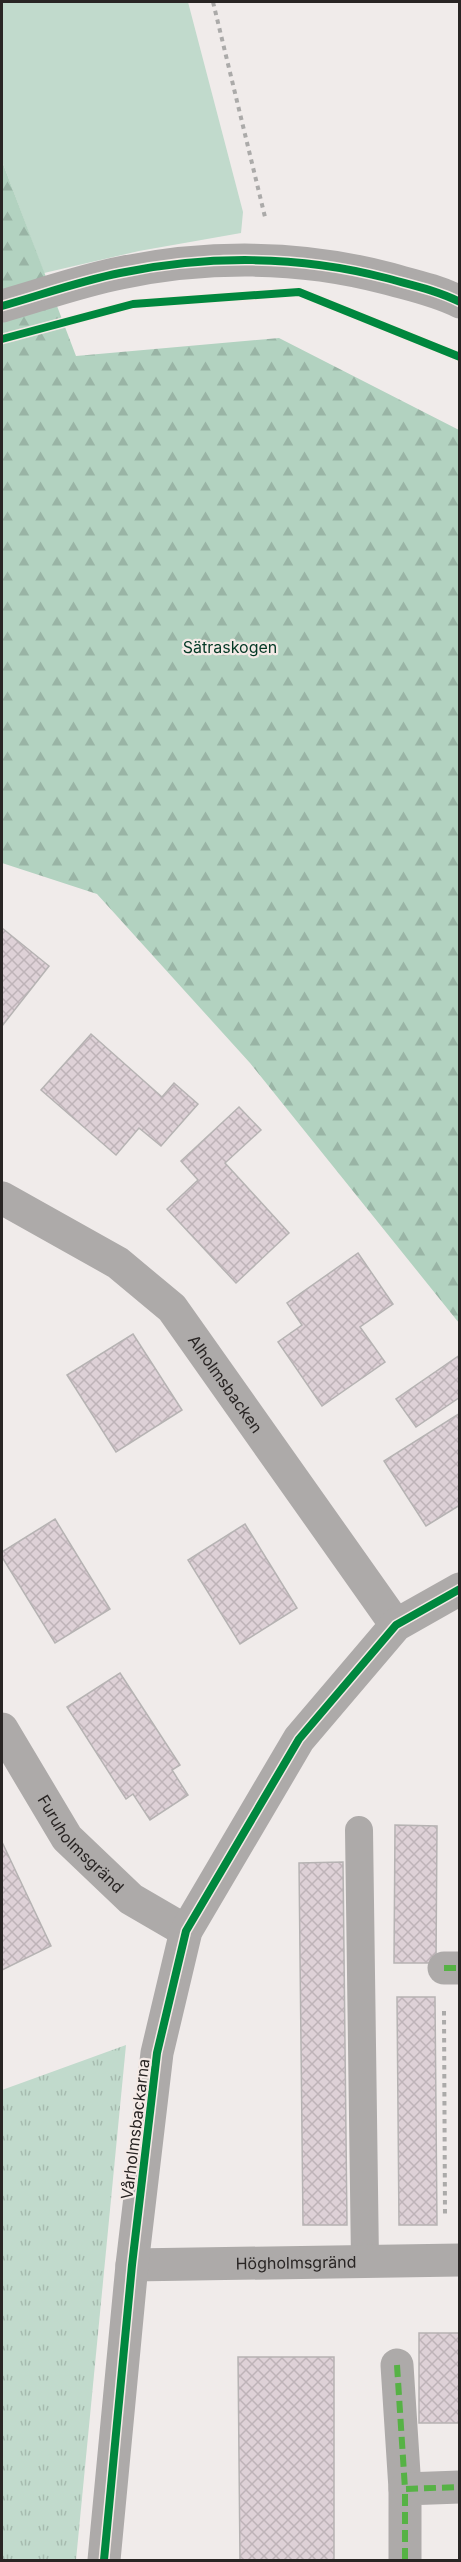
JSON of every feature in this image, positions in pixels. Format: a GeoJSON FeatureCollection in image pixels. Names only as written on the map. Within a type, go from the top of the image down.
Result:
{"type":"FeatureCollection","features":[{"type":"Feature","properties":{"kind":"street"},"geometry":{"type":"LineString","coordinates":[[2,306],[118,273],[194,260],[275,260],[353,269],[444,294],[459,302]]}},
{"type":"Feature","properties":{"kind":"street","name":"Alholmsbacken"},"geometry":{"type":"LineString","coordinates":[[2,1198],[118,1263],[172,1308],[396,1625]]}},
{"type":"Feature","properties":{"kind":"street","name":"Vårholmsbackarna"},"geometry":{"type":"LineString","coordinates":[[104,2560],[132,2265],[157,2053],[186,1931],[299,1739],[396,1625],[459,1589]]}},
{"type":"Feature","properties":{"kind":"street","name":"Furuholmsgränd"},"geometry":{"type":"LineString","coordinates":[[2,1729],[67,1838],[131,1899],[186,1931]]}},
{"type":"Feature","properties":{"kind":"street","name":"Högholmsgränd"},"geometry":{"type":"LineString","coordinates":[[132,2265],[453,2260]]}},
{"type":"Feature","properties":{"kind":"street"},"geometry":{"type":"LineString","coordinates":[[397,2365],[405,2489],[405,2560]]}},
{"type":"Feature","properties":{"kind":"street"},"geometry":{"type":"LineString","coordinates":[[405,2489],[459,2487]]}},
{"type":"Feature","properties":{"kind":"lane"},"geometry":{"type":"LineString","coordinates":[[359,1830],[365,2260]]}},
{"type":"Feature","properties":{"kind":"path"},"geometry":{"type":"LineString","coordinates":[[213,2],[275,260]]}},
{"type":"Feature","properties":{"kind":"path"},"geometry":{"type":"LineString","coordinates":[[452,1968],[453,2260]]}},
{"type":"Feature","properties":{"kind":"green space"},"geometry":{"type":"Polygon","coordinates":[[[2,2],[188,2],[243,212],[241,233],[139,251],[44,273],[2,161],[2,2]]]}},
{"type":"Feature","properties":{"kind":"green space","name":"Sätraskogen"},"geometry":{"type":"Polygon","coordinates":[[[2,161],[76,356],[279,338],[459,430],[459,1323],[250,1063],[97,894],[2,863],[2,161]]]}},
{"type":"Feature","properties":{"kind":"green space"},"geometry":{"type":"Polygon","coordinates":[[[126,2045],[76,2560],[2,2560],[2,2090],[126,2045]]]}},
{"type":"Feature","properties":{"kind":"building"},"geometry":{"type":"Polygon","coordinates":[[[2,928],[49,966],[2,1026],[2,928]]]}},
{"type":"Feature","properties":{"kind":"building"},"geometry":{"type":"Polygon","coordinates":[[[91,1034],[162,1097],[174,1083],[198,1104],[161,1146],[139,1128],[116,1155],[41,1090],[91,1034]]]}},
{"type":"Feature","properties":{"kind":"building"},"geometry":{"type":"Polygon","coordinates":[[[239,1107],[261,1130],[225,1163],[289,1233],[236,1283],[167,1209],[198,1180],[181,1161],[239,1107]]]}},
{"type":"Feature","properties":{"kind":"building"},"geometry":{"type":"Polygon","coordinates":[[[358,1253],[393,1304],[360,1327],[385,1362],[322,1406],[278,1342],[302,1325],[287,1303],[358,1253]]]}},
{"type":"Feature","properties":{"kind":"building"},"geometry":{"type":"Polygon","coordinates":[[[133,1334],[182,1410],[116,1452],[67,1375],[133,1334]]]}},
{"type":"Feature","properties":{"kind":"building"},"geometry":{"type":"Polygon","coordinates":[[[460,1355],[460,1397],[416,1427],[396,1399],[460,1355]]]}},
{"type":"Feature","properties":{"kind":"building"},"geometry":{"type":"Polygon","coordinates":[[[460,1413],[460,1505],[426,1526],[384,1461],[460,1413]]]}},
{"type":"Feature","properties":{"kind":"building"},"geometry":{"type":"Polygon","coordinates":[[[55,1519],[110,1609],[55,1643],[2,1557],[2,1552],[55,1519]]]}},
{"type":"Feature","properties":{"kind":"building"},"geometry":{"type":"Polygon","coordinates":[[[245,1524],[297,1608],[240,1644],[188,1560],[245,1524]]]}},
{"type":"Feature","properties":{"kind":"building"},"geometry":{"type":"Polygon","coordinates":[[[120,1673],[180,1765],[172,1770],[188,1795],[150,1820],[133,1794],[126,1799],[67,1707],[120,1673]]]}},
{"type":"Feature","properties":{"kind":"building"},"geometry":{"type":"Polygon","coordinates":[[[395,1825],[437,1826],[436,1963],[394,1963],[395,1825]]]}},
{"type":"Feature","properties":{"kind":"building"},"geometry":{"type":"Polygon","coordinates":[[[2,1842],[51,1946],[2,1970],[2,1842]]]}},
{"type":"Feature","properties":{"kind":"building"},"geometry":{"type":"Polygon","coordinates":[[[343,1862],[347,2225],[303,2225],[299,1863],[343,1862]]]}},
{"type":"Feature","properties":{"kind":"building"},"geometry":{"type":"Polygon","coordinates":[[[397,1997],[435,1997],[437,2225],[399,2225],[397,1997]]]}},
{"type":"Feature","properties":{"kind":"building"},"geometry":{"type":"Polygon","coordinates":[[[419,2333],[460,2333],[460,2423],[419,2423],[419,2333]]]}},
{"type":"Feature","properties":{"kind":"building"},"geometry":{"type":"Polygon","coordinates":[[[238,2357],[334,2357],[334,2560],[240,2560],[238,2357]]]}},
{"type":"Feature","properties":{"kind":"marked path"},"geometry":{"type":"LineString","coordinates":[[444,1968],[460,1968]]}},
{"type":"Feature","properties":{"kind":"marked path"},"geometry":{"type":"LineString","coordinates":[[397,2365],[405,2489]]}},
{"type":"Feature","properties":{"kind":"marked path"},"geometry":{"type":"LineString","coordinates":[[405,2560],[405,2489],[460,2487]]}},
{"type":"Feature","properties":{"kind":"cycle path"},"geometry":{"type":"LineString","coordinates":[[2,306],[120,273],[186,263],[253,260],[353,270],[423,288],[460,302]]}},
{"type":"Feature","properties":{"kind":"cycle path"},"geometry":{"type":"LineString","coordinates":[[2,339],[133,304],[299,292],[460,357]]}},
{"type":"Feature","properties":{"kind":"cycle path"},"geometry":{"type":"LineString","coordinates":[[104,2560],[132,2265],[157,2053],[186,1931],[299,1739],[396,1625],[460,1589]]}}]}
